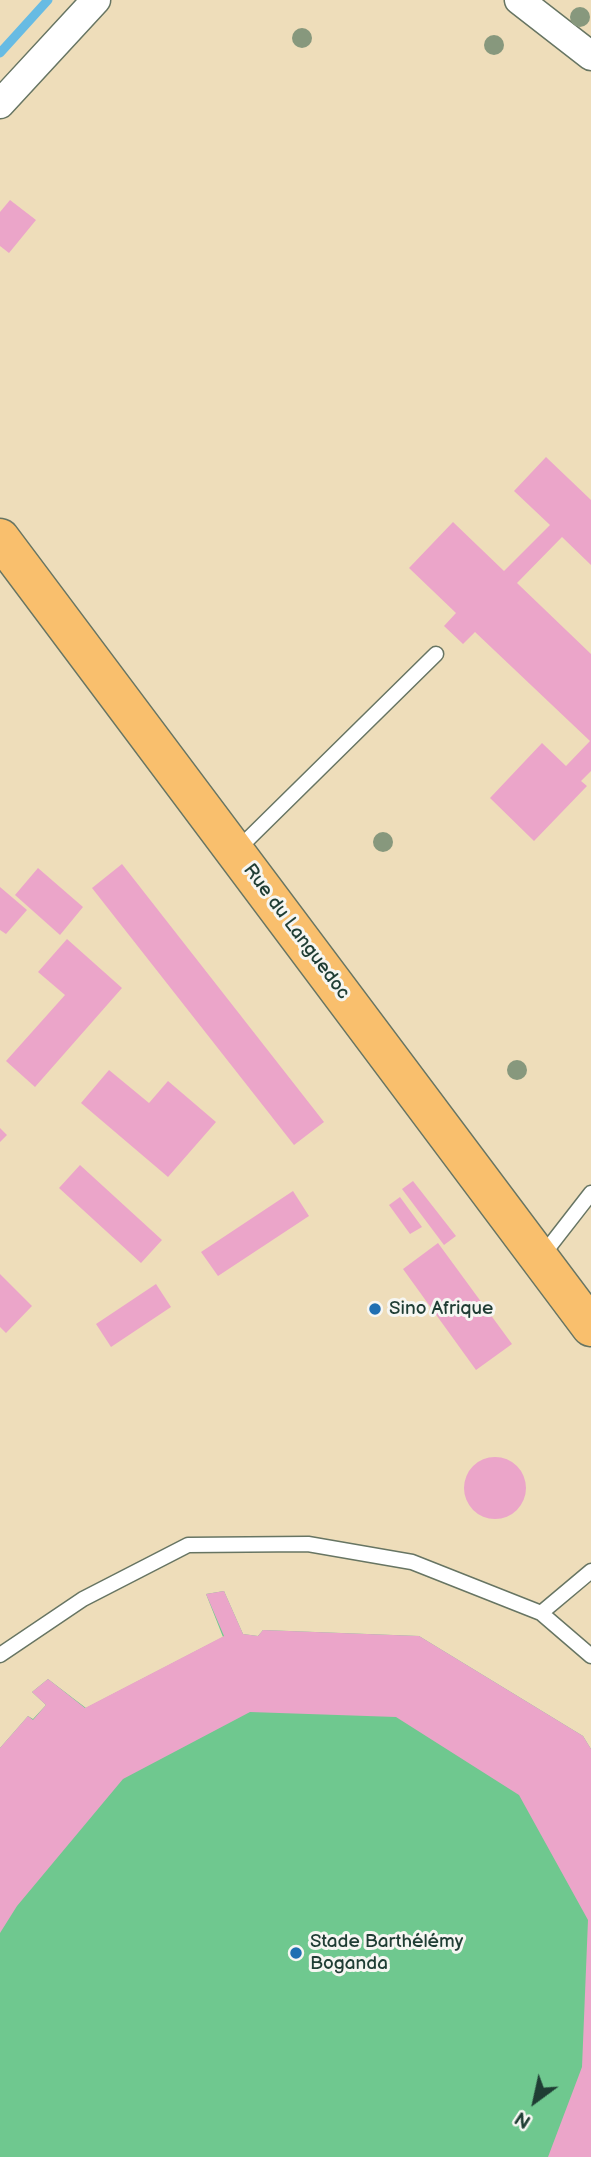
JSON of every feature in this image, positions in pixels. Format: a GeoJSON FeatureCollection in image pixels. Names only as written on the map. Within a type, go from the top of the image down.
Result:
{"type":"FeatureCollection","features":[{"type":"Feature","properties":{"kind":"main road","name":"Rue du Languedoc"},"geometry":{"type":"LineString","coordinates":[[0,538],[591,1327]]}},
{"type":"Feature","properties":{"kind":"street"},"geometry":{"type":"LineString","coordinates":[[0,104],[96,0]]}},
{"type":"Feature","properties":{"kind":"street"},"geometry":{"type":"LineString","coordinates":[[519,0],[591,56]]}},
{"type":"Feature","properties":{"kind":"lane"},"geometry":{"type":"LineString","coordinates":[[236,851],[436,654]]}},
{"type":"Feature","properties":{"kind":"lane"},"geometry":{"type":"LineString","coordinates":[[539,1260],[591,1193]]}},
{"type":"Feature","properties":{"kind":"lane"},"geometry":{"type":"LineString","coordinates":[[0,1655],[83,1599],[188,1545],[308,1544],[412,1562],[541,1613],[591,1656]]}},
{"type":"Feature","properties":{"kind":"lane"},"geometry":{"type":"LineString","coordinates":[[541,1613],[591,1571]]}},
{"type":"Feature","properties":{"kind":"green space","name":"Stade Barthélémy Boganda"},"geometry":{"type":"Polygon","coordinates":[[[224,1591],[243,1634],[258,1636],[263,1630],[419,1636],[583,1736],[591,1749],[591,2157],[0,2157],[0,1748],[28,1716],[33,1719],[46,1705],[32,1692],[48,1679],[86,1708],[223,1637],[206,1594],[224,1591]]]}},
{"type":"Feature","properties":{"kind":"building"},"geometry":{"type":"Polygon","coordinates":[[[10,200],[36,220],[9,253],[0,246],[0,212],[10,200]]]}},
{"type":"Feature","properties":{"kind":"building"},"geometry":{"type":"Polygon","coordinates":[[[546,457],[591,500],[591,565],[562,537],[517,583],[591,654],[591,771],[581,781],[587,786],[534,841],[490,798],[542,743],[566,766],[590,741],[475,632],[463,644],[444,626],[456,613],[409,568],[453,522],[504,571],[550,525],[514,491],[546,457]]]}},
{"type":"Feature","properties":{"kind":"building"},"geometry":{"type":"Polygon","coordinates":[[[122,864],[324,1122],[294,1145],[92,888],[122,864]]]}},
{"type":"Feature","properties":{"kind":"building"},"geometry":{"type":"Polygon","coordinates":[[[38,868],[83,907],[60,935],[15,895],[38,868]]]}},
{"type":"Feature","properties":{"kind":"building"},"geometry":{"type":"Polygon","coordinates":[[[0,887],[27,910],[6,934],[0,930],[0,887]]]}},
{"type":"Feature","properties":{"kind":"building"},"geometry":{"type":"Polygon","coordinates":[[[67,939],[122,988],[35,1087],[6,1061],[65,995],[38,972],[67,939]]]}},
{"type":"Feature","properties":{"kind":"building"},"geometry":{"type":"Polygon","coordinates":[[[109,1070],[149,1103],[168,1081],[216,1122],[168,1177],[81,1103],[109,1070]]]}},
{"type":"Feature","properties":{"kind":"building"},"geometry":{"type":"Polygon","coordinates":[[[0,1128],[7,1135],[0,1142],[0,1128]]]}},
{"type":"Feature","properties":{"kind":"building"},"geometry":{"type":"Polygon","coordinates":[[[80,1165],[162,1240],[141,1263],[59,1188],[80,1165]]]}},
{"type":"Feature","properties":{"kind":"building"},"geometry":{"type":"Polygon","coordinates":[[[413,1181],[456,1236],[444,1245],[402,1189],[413,1181]]]}},
{"type":"Feature","properties":{"kind":"building"},"geometry":{"type":"Polygon","coordinates":[[[293,1191],[309,1216],[218,1276],[201,1252],[293,1191]]]}},
{"type":"Feature","properties":{"kind":"building"},"geometry":{"type":"Polygon","coordinates":[[[400,1197],[422,1227],[410,1234],[389,1205],[400,1197]]]}},
{"type":"Feature","properties":{"kind":"building"},"geometry":{"type":"Polygon","coordinates":[[[438,1243],[512,1344],[476,1370],[403,1269],[438,1243]]]}},
{"type":"Feature","properties":{"kind":"building"},"geometry":{"type":"Polygon","coordinates":[[[0,1274],[32,1306],[6,1333],[0,1327],[0,1274]]]}},
{"type":"Feature","properties":{"kind":"building"},"geometry":{"type":"Polygon","coordinates":[[[156,1284],[171,1307],[111,1347],[96,1324],[156,1284]]]}},
{"type":"Feature","properties":{"kind":"building"},"geometry":{"type":"Polygon","coordinates":[[[495,1457],[507,1459],[517,1466],[524,1476],[524,1500],[517,1510],[507,1517],[495,1519],[483,1517],[473,1510],[466,1500],[464,1488],[466,1476],[473,1466],[483,1459],[495,1457]]]}},
{"type":"Feature","properties":{"kind":"building"},"geometry":{"type":"Polygon","coordinates":[[[224,1591],[243,1634],[258,1636],[263,1630],[419,1636],[583,1736],[591,1749],[591,2157],[548,2157],[582,2067],[588,1920],[519,1795],[396,1717],[250,1712],[123,1779],[17,1906],[0,1933],[0,1748],[28,1716],[33,1720],[46,1705],[32,1692],[48,1679],[85,1708],[224,1636],[206,1594],[224,1591]]]}},
{"type":"Feature","properties":{"kind":"waterway"},"geometry":{"type":"LineString","coordinates":[[0,53],[48,0]]}},
{"type":"Feature","properties":{"kind":"place","name":"Sino Afrique"},"geometry":{"type":"Point","coordinates":[375,1309]}},
{"type":"Feature","properties":{"kind":"place","name":"Stade Barthélémy Boganda"},"geometry":{"type":"Point","coordinates":[296,1953]}}]}
